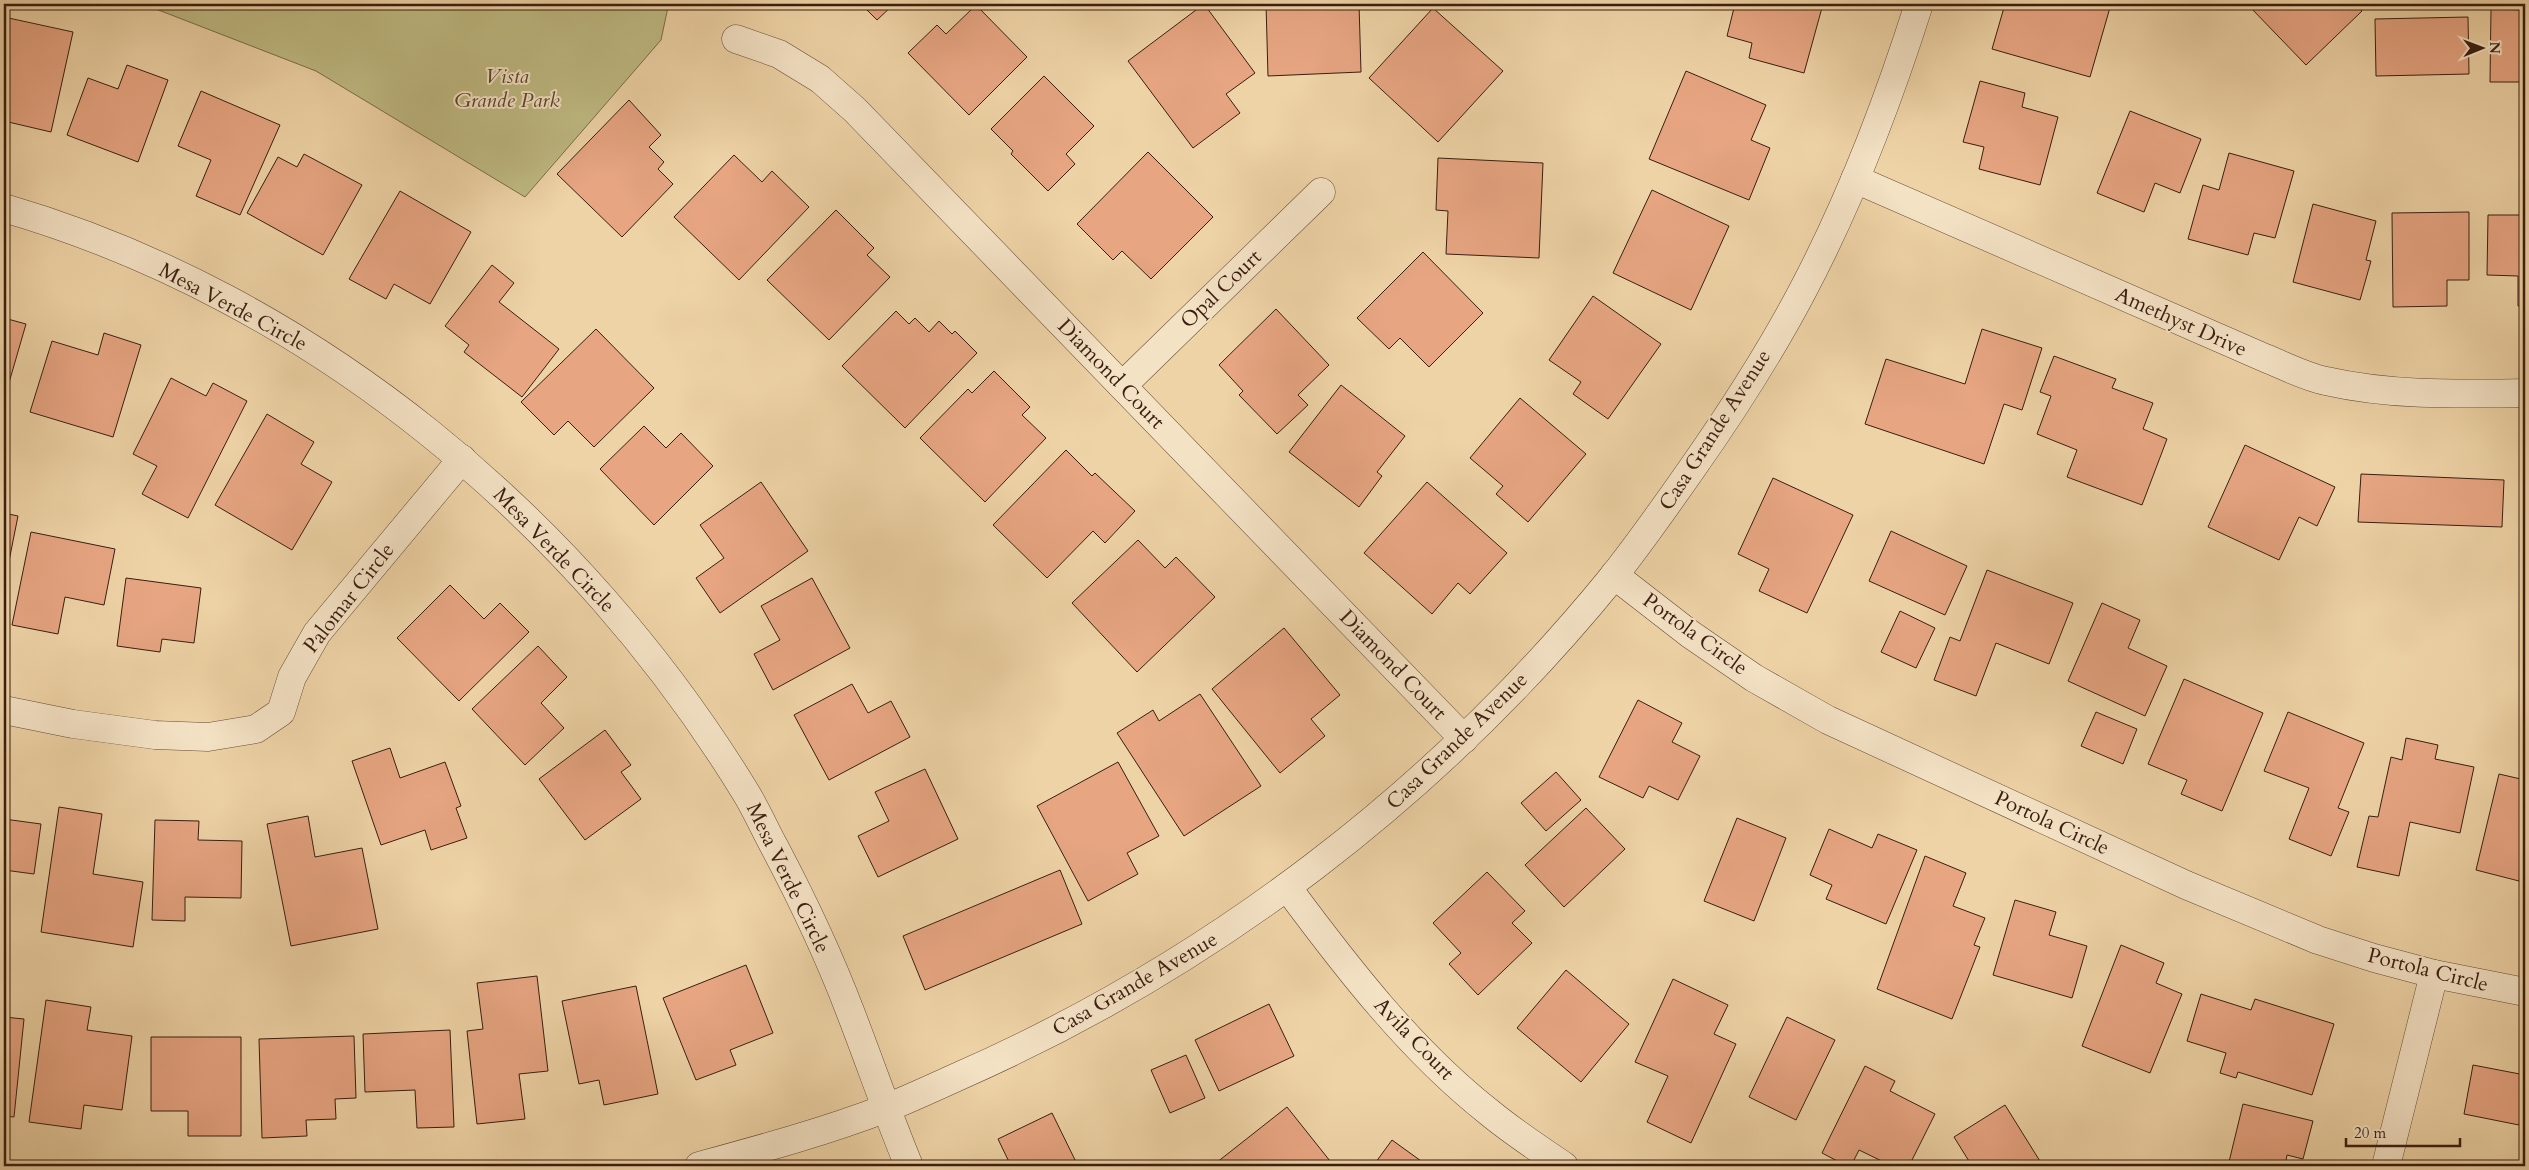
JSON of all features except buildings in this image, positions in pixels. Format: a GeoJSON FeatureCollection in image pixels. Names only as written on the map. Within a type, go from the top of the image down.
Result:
{"type":"FeatureCollection","features":[{"type":"Feature","properties":{"kind":"street","name":"Casa Grande Avenue"},"geometry":{"type":"LineString","coordinates":[[699,1166],[781,1144],[886,1108],[1056,1031],[1234,926],[1343,845],[1464,738],[1539,662],[1614,575],[1721,427],[1802,291],[1855,179],[1899,67],[1919,4]]}},
{"type":"Feature","properties":{"kind":"street","name":"Diamond Court"},"geometry":{"type":"LineString","coordinates":[[736,39],[779,54],[820,79],[855,110],[1464,738]]}},
{"type":"Feature","properties":{"kind":"street","name":"Amethyst Drive"},"geometry":{"type":"LineString","coordinates":[[1855,179],[2265,358],[2325,381],[2383,390],[2434,394],[2525,393]]}},
{"type":"Feature","properties":{"kind":"street","name":"Opal Court"},"geometry":{"type":"LineString","coordinates":[[1122,386],[1321,192]]}},
{"type":"Feature","properties":{"kind":"street","name":"Mesa Verde Circle"},"geometry":{"type":"LineString","coordinates":[[4,208],[84,235],[161,267],[246,310],[320,354],[386,399],[462,459],[530,522],[599,592],[674,685],[747,794],[803,902],[850,1009],[909,1166]]}},
{"type":"Feature","properties":{"kind":"street","name":"Palomar Circle"},"geometry":{"type":"LineString","coordinates":[[4,710],[73,724],[155,735],[208,737],[256,729],[281,712],[292,677],[316,633],[462,459]]}},
{"type":"Feature","properties":{"kind":"street","name":"Portola Circle"},"geometry":{"type":"LineString","coordinates":[[1614,575],[1690,634],[1754,678],[1828,720],[2195,889],[2318,940],[2434,974],[2525,992]]}},
{"type":"Feature","properties":{"kind":"street","name":"Avila Court"},"geometry":{"type":"LineString","coordinates":[[1287,887],[1336,953],[1417,1045],[1489,1113],[1564,1166]]}},
{"type":"Feature","properties":{"kind":"street"},"geometry":{"type":"LineString","coordinates":[[2386,1166],[2434,974]]}},
{"type":"Feature","properties":{"kind":"green space","name":"Vista Grande Park"},"geometry":{"type":"Polygon","coordinates":[[[143,4],[671,4],[668,7],[661,40],[525,197],[316,71],[143,4]]]}}]}
